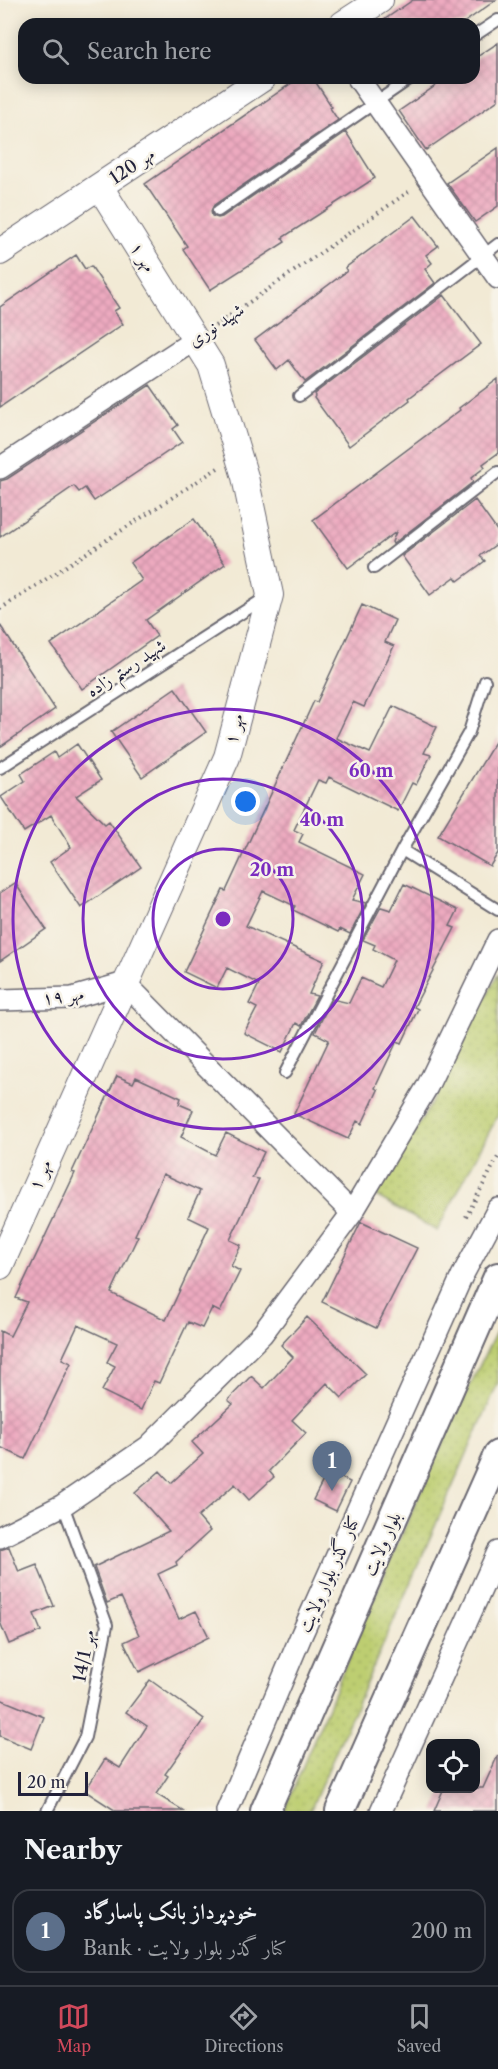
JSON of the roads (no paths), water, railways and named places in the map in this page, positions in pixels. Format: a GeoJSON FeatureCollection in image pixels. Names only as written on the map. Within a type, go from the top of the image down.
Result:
{"type":"FeatureCollection","features":[{"type":"Feature","properties":{"kind":"main road","name":"بلوار ولایت"},"geometry":{"type":"LineString","coordinates":[[265,1811],[498,1277]]}},
{"type":"Feature","properties":{"kind":"main road"},"geometry":{"type":"LineString","coordinates":[[340,1811],[498,1455]]}},
{"type":"Feature","properties":{"kind":"street"},"geometry":{"type":"LineString","coordinates":[[353,18],[380,0]]}},
{"type":"Feature","properties":{"kind":"street","name":"مهر 120"},"geometry":{"type":"LineString","coordinates":[[0,252],[254,84]]}},
{"type":"Feature","properties":{"kind":"street"},"geometry":{"type":"LineString","coordinates":[[362,84],[428,178],[490,250],[498,278]]}},
{"type":"Feature","properties":{"kind":"street","name":"مهر ۱"},"geometry":{"type":"LineString","coordinates":[[0,1266],[227,757],[270,595],[245,477],[211,365],[100,187]]}},
{"type":"Feature","properties":{"kind":"street","name":"شهید نوری"},"geometry":{"type":"LineString","coordinates":[[0,468],[195,340]]}},
{"type":"Feature","properties":{"kind":"street"},"geometry":{"type":"LineString","coordinates":[[0,1538],[63,1505],[148,1447],[262,1334],[352,1213],[427,1087],[498,940]]}},
{"type":"Feature","properties":{"kind":"street"},"geometry":{"type":"LineString","coordinates":[[125,983],[352,1213]]}},
{"type":"Feature","properties":{"kind":"street","name":"مهر ۱۹"},"geometry":{"type":"LineString","coordinates":[[0,1000],[72,998],[125,983]]}},
{"type":"Feature","properties":{"kind":"street","name":"کنار گذر بلوار ولایت"},"geometry":{"type":"LineString","coordinates":[[227,1811],[301,1636],[462,1276],[498,1209]]}},
{"type":"Feature","properties":{"kind":"street"},"geometry":{"type":"LineString","coordinates":[[381,1811],[498,1552]]}},
{"type":"Feature","properties":{"kind":"lane"},"geometry":{"type":"LineString","coordinates":[[480,32],[498,20]]}},
{"type":"Feature","properties":{"kind":"lane"},"geometry":{"type":"LineString","coordinates":[[218,211],[402,84]]}},
{"type":"Feature","properties":{"kind":"lane"},"geometry":{"type":"LineString","coordinates":[[299,396],[490,250]]}},
{"type":"Feature","properties":{"kind":"lane"},"geometry":{"type":"LineString","coordinates":[[374,568],[498,472]]}},
{"type":"Feature","properties":{"kind":"lane","name":"شهید رستم زاده"},"geometry":{"type":"LineString","coordinates":[[0,768],[270,595]]}},
{"type":"Feature","properties":{"kind":"lane"},"geometry":{"type":"LineString","coordinates":[[285,1073],[402,850],[469,732],[485,681]]}},
{"type":"Feature","properties":{"kind":"lane"},"geometry":{"type":"LineString","coordinates":[[402,850],[498,910]]}},
{"type":"Feature","properties":{"kind":"lane","name":"مهر 14/1"},"geometry":{"type":"LineString","coordinates":[[47,1811],[86,1737],[107,1624],[63,1505]]}},
{"type":"Feature","properties":{"kind":"place","name":"خودپرداز بانک پاسارگاد"},"geometry":{"type":"Point","coordinates":[332,1491]}}]}
